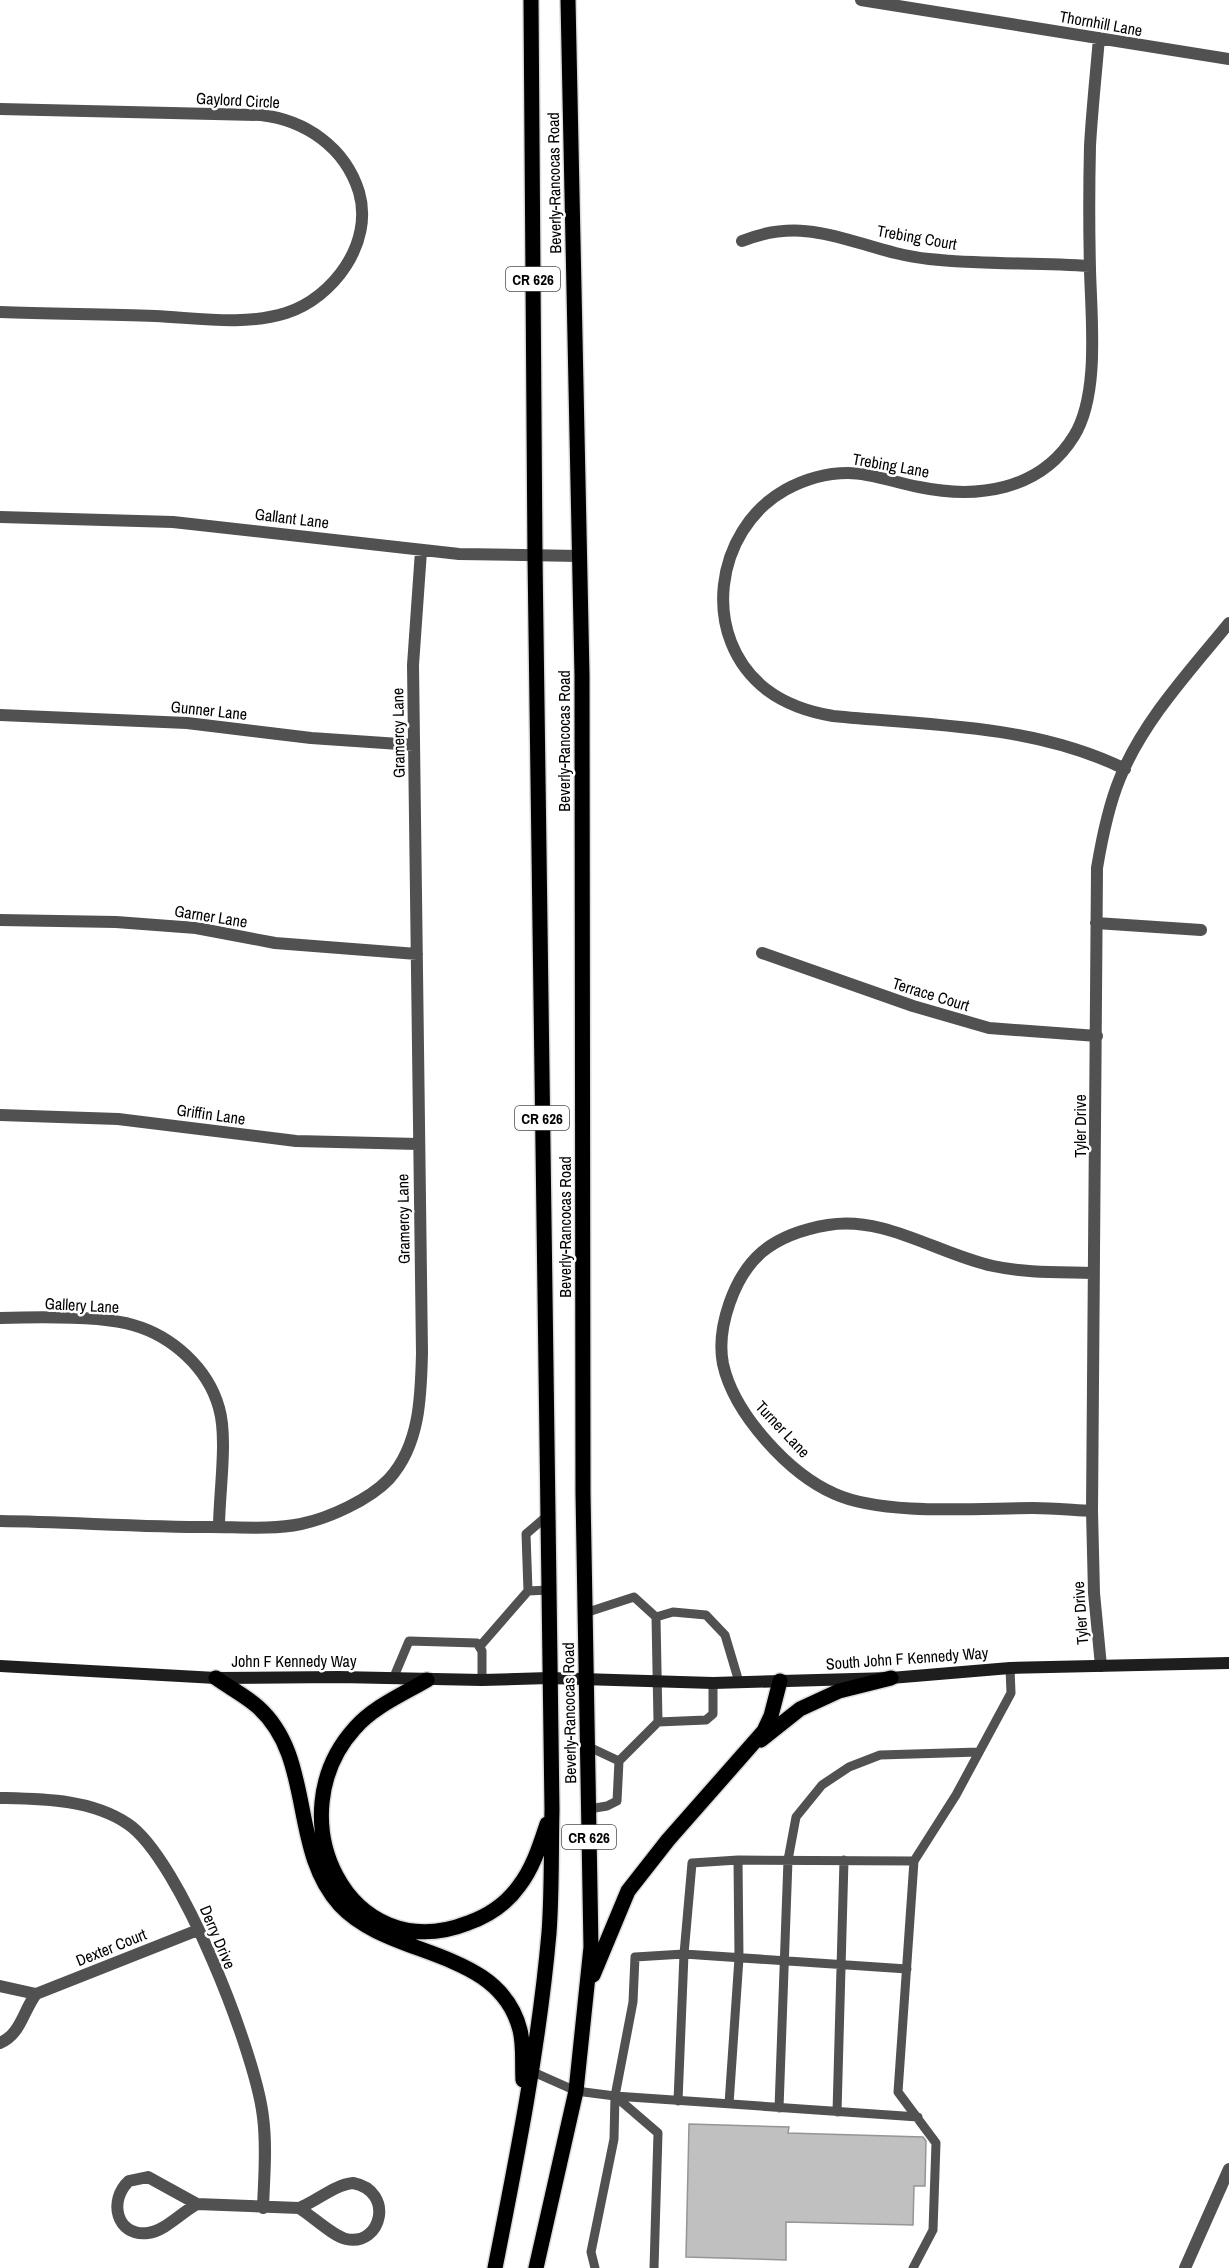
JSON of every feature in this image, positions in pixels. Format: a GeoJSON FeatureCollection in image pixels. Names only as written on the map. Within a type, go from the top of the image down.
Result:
{"type":"FeatureCollection","features":[{"type":"Feature","properties":{"kind":"main road","name":"Beverly-Rancocas Road"},"geometry":{"type":"LineString","coordinates":[[495,2268],[524,2118],[549,1932],[552,1810],[535,557],[531,0]]}},
{"type":"Feature","properties":{"kind":"main road","name":"Beverly-Rancocas Road"},"geometry":{"type":"LineString","coordinates":[[536,2268],[576,2091],[591,1947],[588,1679],[585,1613],[580,556],[568,0]]}},
{"type":"Feature","properties":{"kind":"main road"},"geometry":{"type":"LineString","coordinates":[[216,1678],[258,1707],[276,1730],[290,1756],[310,1850],[322,1879],[340,1905],[366,1926],[463,1966],[491,1983],[510,2005],[520,2031],[524,2118]]}},
{"type":"Feature","properties":{"kind":"main road"},"geometry":{"type":"LineString","coordinates":[[586,1995],[614,1919],[628,1891],[668,1840],[750,1749],[800,1709],[839,1691],[891,1678]]}},
{"type":"Feature","properties":{"kind":"main road"},"geometry":{"type":"LineString","coordinates":[[427,1680],[361,1721],[339,1748],[326,1777],[320,1807],[321,1839],[331,1869],[348,1895],[371,1915],[398,1928],[427,1932],[455,1928],[480,1919],[501,1905],[519,1886],[534,1862],[552,1810]]}},
{"type":"Feature","properties":{"kind":"main road"},"geometry":{"type":"LineString","coordinates":[[750,1749],[771,1716],[780,1681]]}},
{"type":"Feature","properties":{"kind":"street","name":"Thornhill Lane"},"geometry":{"type":"LineString","coordinates":[[861,0],[1229,59]]}},
{"type":"Feature","properties":{"kind":"street","name":"Trebing Lane"},"geometry":{"type":"LineString","coordinates":[[1099,38],[1090,146],[1090,375],[1084,413],[1074,436],[1058,456],[1040,472],[1018,484],[994,491],[947,492],[851,473],[827,474],[804,480],[766,503],[748,519],[728,560],[722,583],[727,630],[750,672],[766,689],[786,702],[808,711],[833,717],[998,731],[1045,738],[1099,756],[1125,769]]}},
{"type":"Feature","properties":{"kind":"street","name":"Gaylord Circle"},"geometry":{"type":"LineString","coordinates":[[0,109],[261,115],[284,118],[304,126],[337,153],[358,191],[361,214],[351,257],[340,276],[306,305],[287,313],[245,321],[0,312]]}},
{"type":"Feature","properties":{"kind":"street","name":"Trebing Court"},"geometry":{"type":"LineString","coordinates":[[742,241],[769,231],[788,229],[830,235],[925,259],[1090,266]]}},
{"type":"Feature","properties":{"kind":"street","name":"Gallant Lane"},"geometry":{"type":"LineString","coordinates":[[0,517],[202,524],[421,551],[535,557],[580,556]]}},
{"type":"Feature","properties":{"kind":"street","name":"Gramercy Lane"},"geometry":{"type":"LineString","coordinates":[[0,1521],[276,1527],[327,1516],[351,1506],[388,1479],[401,1462],[412,1436],[420,1400],[414,640],[421,551]]}},
{"type":"Feature","properties":{"kind":"street","name":"Tyler Drive"},"geometry":{"type":"LineString","coordinates":[[1101,1666],[1094,1593],[1092,1511],[1092,1273],[1097,1036],[1097,868],[1110,807],[1125,769],[1168,698],[1229,623]]}},
{"type":"Feature","properties":{"kind":"street","name":"Gunner Lane"},"geometry":{"type":"LineString","coordinates":[[0,716],[187,723],[311,738],[414,746]]}},
{"type":"Feature","properties":{"kind":"street","name":"Garner Lane"},"geometry":{"type":"LineString","coordinates":[[0,920],[196,928],[275,943],[417,954]]}},
{"type":"Feature","properties":{"kind":"street"},"geometry":{"type":"LineString","coordinates":[[1096,923],[1201,930]]}},
{"type":"Feature","properties":{"kind":"street","name":"Terrace Court"},"geometry":{"type":"LineString","coordinates":[[762,953],[852,986],[981,1026],[1013,1032],[1097,1036]]}},
{"type":"Feature","properties":{"kind":"street","name":"Griffin Lane"},"geometry":{"type":"LineString","coordinates":[[0,1115],[117,1119],[296,1141],[418,1144]]}},
{"type":"Feature","properties":{"kind":"street","name":"Turner Lane"},"geometry":{"type":"LineString","coordinates":[[1092,1273],[994,1267],[874,1227],[851,1223],[828,1224],[789,1235],[761,1253],[746,1271],[726,1315],[723,1363],[741,1409],[774,1448],[813,1482],[836,1495],[862,1503],[889,1506],[1092,1511]]}},
{"type":"Feature","properties":{"kind":"street","name":"Gallery Lane"},"geometry":{"type":"LineString","coordinates":[[0,1318],[84,1320],[134,1325],[175,1344],[203,1373],[219,1408],[222,1434],[219,1527]]}},
{"type":"Feature","properties":{"kind":"street","name":"South John F Kennedy Way"},"geometry":{"type":"LineString","coordinates":[[588,1679],[658,1679],[713,1683],[891,1678],[1010,1668],[1229,1663]]}},
{"type":"Feature","properties":{"kind":"street","name":"John F Kennedy Way"},"geometry":{"type":"LineString","coordinates":[[0,1665],[216,1678],[588,1679]]}},
{"type":"Feature","properties":{"kind":"street","name":"Derry Drive"},"geometry":{"type":"LineString","coordinates":[[0,1798],[38,1799],[84,1806],[107,1813],[129,1824],[161,1858],[198,1930],[244,2041],[258,2092],[264,2139],[263,2208]]}},
{"type":"Feature","properties":{"kind":"street","name":"Dexter Court"},"geometry":{"type":"LineString","coordinates":[[36,1994],[198,1930]]}},
{"type":"Feature","properties":{"kind":"street"},"geometry":{"type":"LineString","coordinates":[[0,1986],[9,1990],[36,1994],[22,2015],[16,2033],[0,2043]]}},
{"type":"Feature","properties":{"kind":"street"},"geometry":{"type":"LineString","coordinates":[[1185,2268],[1229,2169]]}},
{"type":"Feature","properties":{"kind":"street"},"geometry":{"type":"LineString","coordinates":[[197,2204],[162,2228],[146,2234],[137,2233],[122,2222],[116,2206],[122,2188],[129,2181],[148,2177],[197,2204],[263,2208],[299,2208],[318,2200],[336,2188],[353,2183],[370,2189],[379,2204],[380,2213],[373,2231],[356,2239],[346,2239],[299,2208]]}},
{"type":"Feature","properties":{"kind":"lane"},"geometry":{"type":"LineString","coordinates":[[482,1680],[481,1645],[528,1591],[526,1534],[548,1516]]}},
{"type":"Feature","properties":{"kind":"lane"},"geometry":{"type":"LineString","coordinates":[[528,1591],[549,1590]]}},
{"type":"Feature","properties":{"kind":"lane"},"geometry":{"type":"LineString","coordinates":[[585,1613],[634,1597],[656,1617],[658,1722]]}},
{"type":"Feature","properties":{"kind":"lane"},"geometry":{"type":"LineString","coordinates":[[656,1617],[673,1612],[706,1615],[725,1635],[739,1682]]}},
{"type":"Feature","properties":{"kind":"lane"},"geometry":{"type":"LineString","coordinates":[[393,1678],[409,1641],[481,1645]]}},
{"type":"Feature","properties":{"kind":"lane"},"geometry":{"type":"LineString","coordinates":[[913,2268],[933,2229],[936,2143],[898,2092],[915,1861],[957,1796],[1011,1693],[1010,1668]]}},
{"type":"Feature","properties":{"kind":"lane"},"geometry":{"type":"LineString","coordinates":[[589,1809],[607,1806],[617,1801],[619,1761],[658,1722],[706,1720],[713,1714],[713,1683]]}},
{"type":"Feature","properties":{"kind":"lane"},"geometry":{"type":"LineString","coordinates":[[587,1746],[619,1761]]}},
{"type":"Feature","properties":{"kind":"lane"},"geometry":{"type":"LineString","coordinates":[[779,2108],[788,1860],[796,1817],[822,1785],[849,1767],[880,1755],[979,1752]]}},
{"type":"Feature","properties":{"kind":"lane"},"geometry":{"type":"LineString","coordinates":[[678,2101],[684,1954],[692,1863],[738,1860],[915,1861]]}},
{"type":"Feature","properties":{"kind":"lane"},"geometry":{"type":"LineString","coordinates":[[729,2104],[739,1958],[738,1860]]}},
{"type":"Feature","properties":{"kind":"lane"},"geometry":{"type":"LineString","coordinates":[[837,2112],[844,1860]]}},
{"type":"Feature","properties":{"kind":"lane"},"geometry":{"type":"LineString","coordinates":[[595,2268],[591,2252],[614,2139],[615,2096],[633,2002],[635,1957],[684,1954],[907,1969]]}},
{"type":"Feature","properties":{"kind":"lane"},"geometry":{"type":"LineString","coordinates":[[531,2071],[576,2091],[615,2096],[918,2117]]}},
{"type":"Feature","properties":{"kind":"lane"},"geometry":{"type":"LineString","coordinates":[[615,2096],[658,2133],[654,2268]]}},
{"type":"Feature","properties":{"kind":"building"},"geometry":{"type":"Polygon","coordinates":[[[689,2124],[789,2127],[788,2133],[923,2137],[926,2141],[925,2186],[914,2186],[913,2225],[786,2222],[786,2260],[686,2257],[689,2124]]]}}]}
